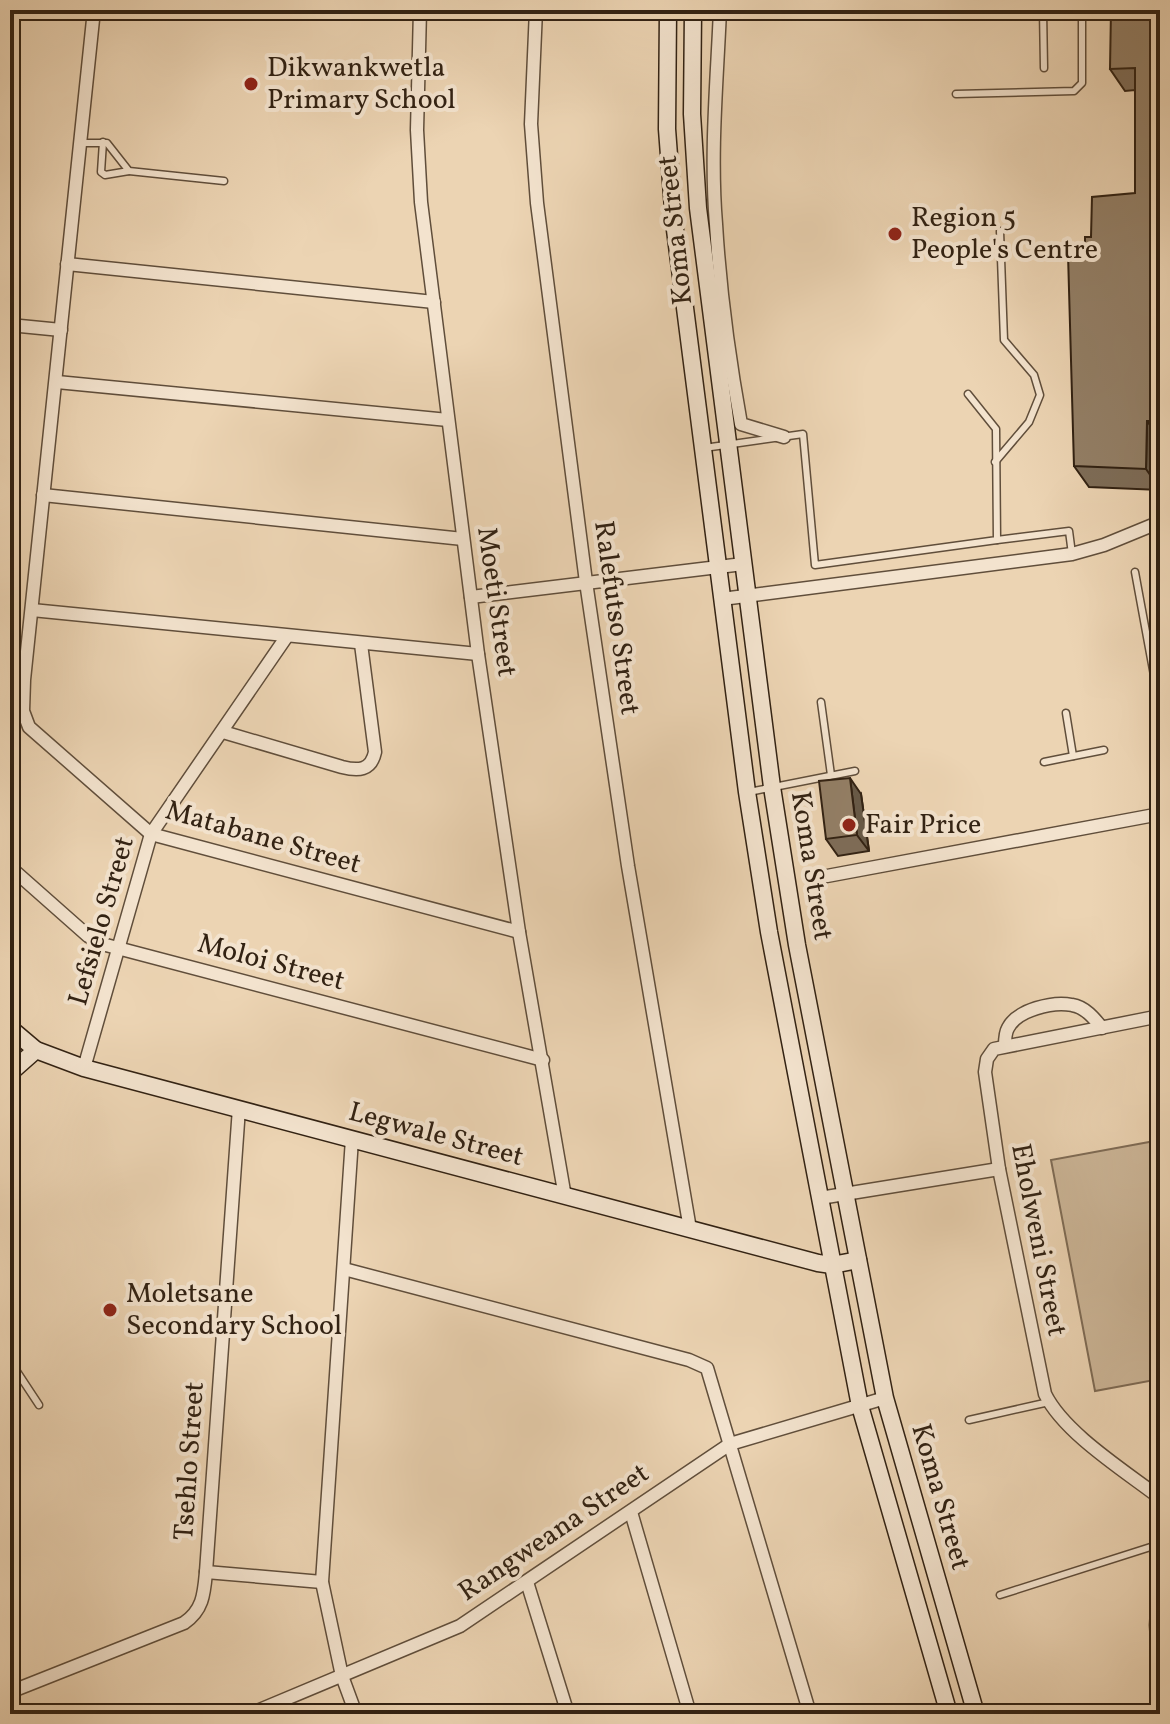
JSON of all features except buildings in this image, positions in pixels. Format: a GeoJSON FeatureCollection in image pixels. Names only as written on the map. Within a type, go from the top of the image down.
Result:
{"type":"FeatureCollection","features":[{"type":"Feature","properties":{"kind":"main road","name":"Koma Street"},"geometry":{"type":"LineString","coordinates":[[668,10],[666,96],[671,188],[747,792],[769,932],[860,1406],[949,1714]]}},
{"type":"Feature","properties":{"kind":"main road","name":"Koma Street"},"geometry":{"type":"LineString","coordinates":[[693,10],[692,114],[697,196],[783,867],[885,1398],[976,1714]]}},
{"type":"Feature","properties":{"kind":"main road","name":"Legwale Street"},"geometry":{"type":"LineString","coordinates":[[10,1028],[36,1050],[84,1068],[832,1265],[858,1260]]}},
{"type":"Feature","properties":{"kind":"main road"},"geometry":{"type":"LineString","coordinates":[[10,1073],[36,1050]]}},
{"type":"Feature","properties":{"kind":"street","name":"Matabane Street"},"geometry":{"type":"LineString","coordinates":[[94,10],[24,680],[23,711],[29,727],[151,834],[519,932]]}},
{"type":"Feature","properties":{"kind":"street","name":"Moeti Street"},"geometry":{"type":"LineString","coordinates":[[420,10],[417,163],[448,420],[478,654],[519,932],[565,1197]]}},
{"type":"Feature","properties":{"kind":"street","name":"Ralefutso Street"},"geometry":{"type":"LineString","coordinates":[[536,10],[531,124],[534,174],[586,582],[628,866],[690,1229]]}},
{"type":"Feature","properties":{"kind":"street"},"geometry":{"type":"LineString","coordinates":[[720,10],[714,138],[715,223],[732,375],[741,424],[784,437]]}},
{"type":"Feature","properties":{"kind":"street"},"geometry":{"type":"LineString","coordinates":[[67,264],[434,302]]}},
{"type":"Feature","properties":{"kind":"street"},"geometry":{"type":"LineString","coordinates":[[10,325],[61,330]]}},
{"type":"Feature","properties":{"kind":"street"},"geometry":{"type":"LineString","coordinates":[[57,382],[448,420]]}},
{"type":"Feature","properties":{"kind":"street"},"geometry":{"type":"LineString","coordinates":[[43,495],[463,539]]}},
{"type":"Feature","properties":{"kind":"street"},"geometry":{"type":"LineString","coordinates":[[722,599],[1072,554],[1104,545],[1160,522]]}},
{"type":"Feature","properties":{"kind":"street"},"geometry":{"type":"LineString","coordinates":[[471,597],[743,564]]}},
{"type":"Feature","properties":{"kind":"street"},"geometry":{"type":"LineString","coordinates":[[32,610],[478,654]]}},
{"type":"Feature","properties":{"kind":"street","name":"Lefsielo Street"},"geometry":{"type":"LineString","coordinates":[[84,1068],[151,834],[287,636]]}},
{"type":"Feature","properties":{"kind":"street"},"geometry":{"type":"LineString","coordinates":[[223,732],[342,767],[367,768],[375,752],[361,644]]}},
{"type":"Feature","properties":{"kind":"street"},"geometry":{"type":"LineString","coordinates":[[10,679],[24,680]]}},
{"type":"Feature","properties":{"kind":"street"},"geometry":{"type":"LineString","coordinates":[[827,876],[1160,814]]}},
{"type":"Feature","properties":{"kind":"street","name":"Moloi Street"},"geometry":{"type":"LineString","coordinates":[[10,867],[98,942],[543,1060]]}},
{"type":"Feature","properties":{"kind":"street"},"geometry":{"type":"LineString","coordinates":[[1102,1028],[1083,1009],[1073,1005],[1056,1005],[1027,1012],[1013,1020],[1006,1030],[1005,1046],[1102,1028],[1160,1016]]}},
{"type":"Feature","properties":{"kind":"street","name":"Eholweni Street"},"geometry":{"type":"LineString","coordinates":[[1005,1046],[994,1049],[987,1059],[985,1072],[999,1169],[1040,1379],[1049,1402],[1074,1431],[1160,1498]]}},
{"type":"Feature","properties":{"kind":"street","name":"Tsehlo Street"},"geometry":{"type":"LineString","coordinates":[[10,1692],[184,1623],[195,1616],[200,1607],[206,1572],[239,1108]]}},
{"type":"Feature","properties":{"kind":"street"},"geometry":{"type":"LineString","coordinates":[[352,1139],[322,1582],[342,1676],[356,1714]]}},
{"type":"Feature","properties":{"kind":"street"},"geometry":{"type":"LineString","coordinates":[[820,1198],[999,1169]]}},
{"type":"Feature","properties":{"kind":"street"},"geometry":{"type":"LineString","coordinates":[[344,1269],[704,1366],[710,1374],[810,1714]]}},
{"type":"Feature","properties":{"kind":"street","name":"Rangweana Street"},"geometry":{"type":"LineString","coordinates":[[250,1714],[443,1635],[527,1582],[730,1444],[885,1398]]}},
{"type":"Feature","properties":{"kind":"street"},"geometry":{"type":"LineString","coordinates":[[631,1512],[690,1714]]}},
{"type":"Feature","properties":{"kind":"street"},"geometry":{"type":"LineString","coordinates":[[206,1572],[322,1582]]}},
{"type":"Feature","properties":{"kind":"street"},"geometry":{"type":"LineString","coordinates":[[527,1582],[568,1714]]}},
{"type":"Feature","properties":{"kind":"lane"},"geometry":{"type":"LineString","coordinates":[[1043,10],[1044,68]]}},
{"type":"Feature","properties":{"kind":"lane"},"geometry":{"type":"LineString","coordinates":[[956,94],[1074,91],[1082,83],[1082,10]]}},
{"type":"Feature","properties":{"kind":"lane"},"geometry":{"type":"LineString","coordinates":[[80,143],[103,142],[109,145],[129,171]]}},
{"type":"Feature","properties":{"kind":"lane"},"geometry":{"type":"LineString","coordinates":[[103,142],[101,172],[105,175],[129,171],[224,181]]}},
{"type":"Feature","properties":{"kind":"lane"},"geometry":{"type":"LineString","coordinates":[[995,462],[1029,422],[1040,395],[1034,375],[1004,340],[1000,231]]}},
{"type":"Feature","properties":{"kind":"lane"},"geometry":{"type":"LineString","coordinates":[[968,394],[996,429],[997,540]]}},
{"type":"Feature","properties":{"kind":"lane"},"geometry":{"type":"LineString","coordinates":[[703,448],[803,434],[815,565],[1069,531],[1072,554]]}},
{"type":"Feature","properties":{"kind":"lane"},"geometry":{"type":"LineString","coordinates":[[1135,572],[1160,708]]}},
{"type":"Feature","properties":{"kind":"lane"},"geometry":{"type":"LineString","coordinates":[[821,702],[831,775]]}},
{"type":"Feature","properties":{"kind":"lane"},"geometry":{"type":"LineString","coordinates":[[1066,713],[1073,756]]}},
{"type":"Feature","properties":{"kind":"lane"},"geometry":{"type":"LineString","coordinates":[[1044,762],[1104,750]]}},
{"type":"Feature","properties":{"kind":"lane"},"geometry":{"type":"LineString","coordinates":[[747,792],[855,771]]}},
{"type":"Feature","properties":{"kind":"lane"},"geometry":{"type":"LineString","coordinates":[[10,1361],[39,1405]]}},
{"type":"Feature","properties":{"kind":"lane"},"geometry":{"type":"LineString","coordinates":[[969,1420],[1049,1402]]}},
{"type":"Feature","properties":{"kind":"lane"},"geometry":{"type":"LineString","coordinates":[[1000,1595],[1160,1544]]}},
{"type":"Feature","properties":{"kind":"lane"},"geometry":{"type":"LineString","coordinates":[[1160,1599],[1153,1613],[1155,1641],[1160,1651]]}},
{"type":"Feature","properties":{"kind":"shaded area"},"geometry":{"type":"Polygon","coordinates":[[[1160,1140],[1160,1379],[1095,1391],[1051,1160],[1160,1140]]]}},
{"type":"Feature","properties":{"kind":"place","name":"Dikwankwetla Primary School"},"geometry":{"type":"Point","coordinates":[251,84]}},
{"type":"Feature","properties":{"kind":"place","name":"Region 5 People's Centre"},"geometry":{"type":"Point","coordinates":[895,234]}},
{"type":"Feature","properties":{"kind":"place","name":"Fair Price"},"geometry":{"type":"Point","coordinates":[849,825]}},
{"type":"Feature","properties":{"kind":"place","name":"Moletsane Secondary School"},"geometry":{"type":"Point","coordinates":[110,1310]}}]}
